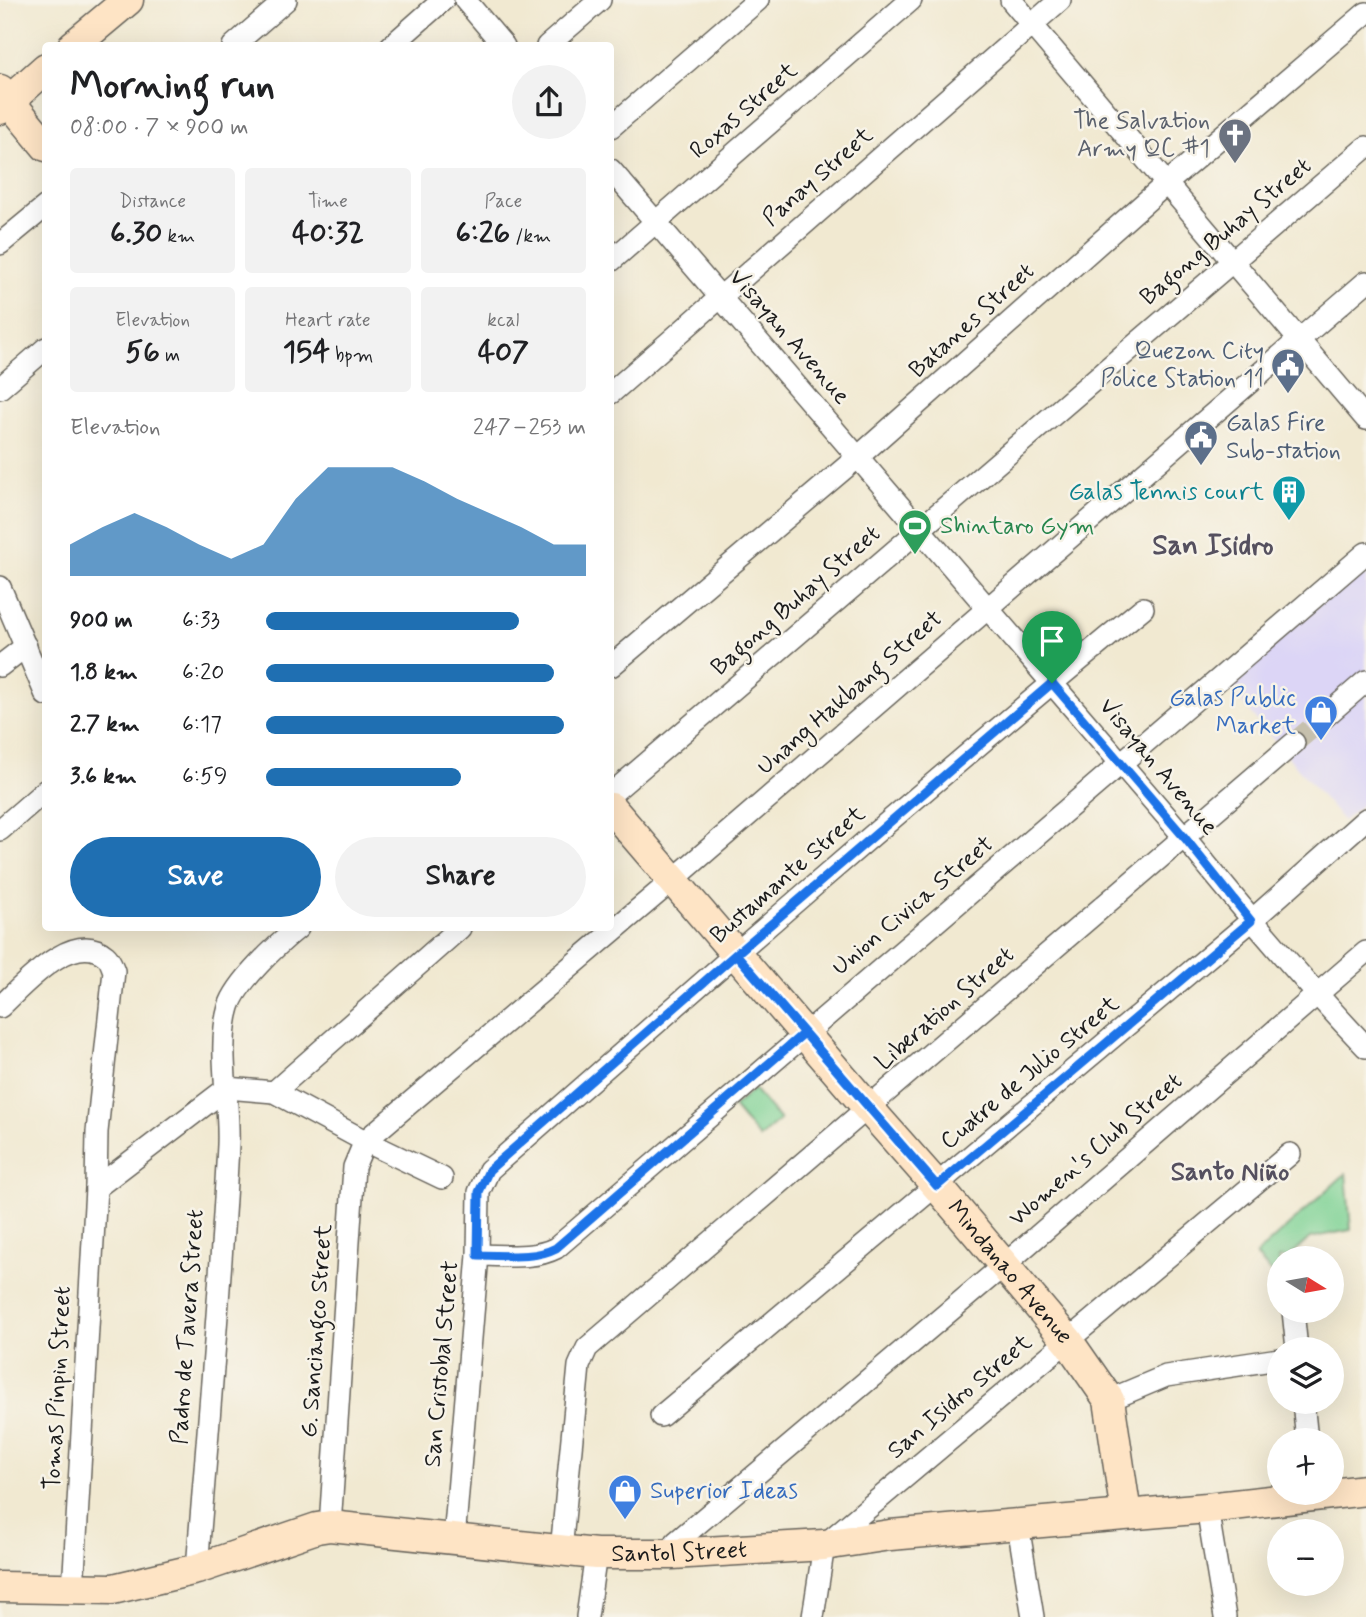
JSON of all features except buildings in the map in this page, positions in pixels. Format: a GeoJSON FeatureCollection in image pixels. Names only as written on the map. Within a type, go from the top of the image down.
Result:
{"type":"FeatureCollection","features":[{"type":"Feature","properties":{"kind":"street"},"geometry":{"type":"LineString","coordinates":[[78,42],[128,0]]}},
{"type":"Feature","properties":{"kind":"street"},"geometry":{"type":"LineString","coordinates":[[238,42],[286,0]]}},
{"type":"Feature","properties":{"kind":"street"},"geometry":{"type":"LineString","coordinates":[[396,42],[443,0]]}},
{"type":"Feature","properties":{"kind":"street"},"geometry":{"type":"LineString","coordinates":[[465,0],[501,42]]}},
{"type":"Feature","properties":{"kind":"street"},"geometry":{"type":"LineString","coordinates":[[552,42],[600,0]]}},
{"type":"Feature","properties":{"kind":"street"},"geometry":{"type":"LineString","coordinates":[[614,124],[758,0]]}},
{"type":"Feature","properties":{"kind":"street","name":"Roxas Street"},"geometry":{"type":"LineString","coordinates":[[614,258],[911,0]]}},
{"type":"Feature","properties":{"kind":"street"},"geometry":{"type":"LineString","coordinates":[[1011,0],[1365,416]]}},
{"type":"Feature","properties":{"kind":"street","name":"Panay Street"},"geometry":{"type":"LineString","coordinates":[[614,390],[1060,0]]}},
{"type":"Feature","properties":{"kind":"street","name":"Batanes Street"},"geometry":{"type":"LineString","coordinates":[[614,663],[858,457],[1167,183],[1366,13]]}},
{"type":"Feature","properties":{"kind":"street"},"geometry":{"type":"LineString","coordinates":[[42,71],[3,99],[42,142]]}},
{"type":"Feature","properties":{"kind":"street","name":"Bagong Buhay Street"},"geometry":{"type":"LineString","coordinates":[[614,791],[1366,147]]}},
{"type":"Feature","properties":{"kind":"street","name":"Visayan Avenue"},"geometry":{"type":"LineString","coordinates":[[614,173],[1185,838],[1251,921],[1315,995],[1366,1047]]}},
{"type":"Feature","properties":{"kind":"street"},"geometry":{"type":"LineString","coordinates":[[0,244],[42,209]]}},
{"type":"Feature","properties":{"kind":"street","name":"Unang Hakbang Street"},"geometry":{"type":"LineString","coordinates":[[614,930],[1366,282]]}},
{"type":"Feature","properties":{"kind":"street"},"geometry":{"type":"LineString","coordinates":[[0,388],[42,351]]}},
{"type":"Feature","properties":{"kind":"street","name":"Union Civica Street"},"geometry":{"type":"LineString","coordinates":[[478,1255],[534,1255],[556,1248],[1366,553]]}},
{"type":"Feature","properties":{"kind":"street"},"geometry":{"type":"LineString","coordinates":[[0,587],[42,685]]}},
{"type":"Feature","properties":{"kind":"street","name":"Bustamante Street"},"geometry":{"type":"LineString","coordinates":[[479,1192],[489,1170],[736,954],[1143,608]]}},
{"type":"Feature","properties":{"kind":"street"},"geometry":{"type":"LineString","coordinates":[[0,666],[26,646]]}},
{"type":"Feature","properties":{"kind":"street"},"geometry":{"type":"LineString","coordinates":[[1321,720],[1366,681]]}},
{"type":"Feature","properties":{"kind":"street","name":"Liberation Street"},"geometry":{"type":"LineString","coordinates":[[561,1550],[579,1366],[583,1353],[1287,749]]}},
{"type":"Feature","properties":{"kind":"street"},"geometry":{"type":"LineString","coordinates":[[0,830],[42,793]]}},
{"type":"Feature","properties":{"kind":"street","name":"Mindanao Avenue"},"geometry":{"type":"LineString","coordinates":[[614,811],[1068,1341],[1110,1400],[1126,1514]]}},
{"type":"Feature","properties":{"kind":"street","name":"Cuatre de Julio Street"},"geometry":{"type":"LineString","coordinates":[[661,1416],[1251,921],[1366,819]]}},
{"type":"Feature","properties":{"kind":"street"},"geometry":{"type":"LineString","coordinates":[[227,1088],[224,1044],[229,1007],[244,980],[295,931]]}},
{"type":"Feature","properties":{"kind":"street"},"geometry":{"type":"LineString","coordinates":[[274,1092],[457,931]]}},
{"type":"Feature","properties":{"kind":"street","name":"Unang Hakbang Street"},"geometry":{"type":"LineString","coordinates":[[365,1141],[613,931]]}},
{"type":"Feature","properties":{"kind":"street","name":"Tomas Pinpin Street"},"geometry":{"type":"LineString","coordinates":[[0,1007],[48,964],[71,950],[83,948],[107,956],[114,971],[97,1132],[73,1590]]}},
{"type":"Feature","properties":{"kind":"street","name":"Women's Club Street"},"geometry":{"type":"LineString","coordinates":[[672,1555],[676,1542],[1003,1266],[1366,951]]}},
{"type":"Feature","properties":{"kind":"street"},"geometry":{"type":"LineString","coordinates":[[96,1188],[227,1088],[274,1092],[365,1141],[442,1178]]}},
{"type":"Feature","properties":{"kind":"street","name":"Padro de Tavera Street"},"geometry":{"type":"LineString","coordinates":[[197,1569],[228,1143],[227,1088]]}},
{"type":"Feature","properties":{"kind":"street","name":"G. Sanciangco Street"},"geometry":{"type":"LineString","coordinates":[[330,1526],[354,1167],[365,1141]]}},
{"type":"Feature","properties":{"kind":"street","name":"San Isidro Street"},"geometry":{"type":"LineString","coordinates":[[824,1545],[1290,1154]]}},
{"type":"Feature","properties":{"kind":"street","name":"San Cristobal Street"},"geometry":{"type":"LineString","coordinates":[[454,1540],[478,1255],[479,1192]]}},
{"type":"Feature","properties":{"kind":"street"},"geometry":{"type":"LineString","coordinates":[[1110,1400],[1166,1376],[1267,1361]]}},
{"type":"Feature","properties":{"kind":"street","name":"Santol Street"},"geometry":{"type":"LineString","coordinates":[[1344,1492],[1366,1490]]}},
{"type":"Feature","properties":{"kind":"street","name":"Santol Street"},"geometry":{"type":"LineString","coordinates":[[0,1587],[113,1590],[197,1569],[330,1526],[596,1554],[672,1555],[824,1545],[890,1535],[1267,1501]]}},
{"type":"Feature","properties":{"kind":"street"},"geometry":{"type":"LineString","coordinates":[[1207,1508],[1225,1617]]}},
{"type":"Feature","properties":{"kind":"street"},"geometry":{"type":"LineString","coordinates":[[1018,1525],[1033,1617]]}},
{"type":"Feature","properties":{"kind":"street"},"geometry":{"type":"LineString","coordinates":[[813,1617],[824,1545]]}},
{"type":"Feature","properties":{"kind":"street"},"geometry":{"type":"LineString","coordinates":[[587,1617],[596,1554]]}},
{"type":"Feature","properties":{"kind":"shaded area","name":"Galas Public Market"},"geometry":{"type":"Polygon","coordinates":[[[1366,559],[1366,801],[1343,821],[1225,683],[1366,559]]]}},
{"type":"Feature","properties":{"kind":"green space"},"geometry":{"type":"Polygon","coordinates":[[[754,1089],[780,1120],[759,1138],[733,1107],[754,1089]]]}},
{"type":"Feature","properties":{"kind":"green space"},"geometry":{"type":"Polygon","coordinates":[[[1346,1173],[1351,1230],[1310,1238],[1301,1246],[1267,1246],[1267,1268],[1256,1255],[1346,1173]]]}},
{"type":"Feature","properties":{"kind":"tunnel"},"geometry":{"type":"LineString","coordinates":[[1294,743],[1321,720]]}},
{"type":"Feature","properties":{"kind":"place","name":"The Salvation Army QC #1"},"geometry":{"type":"Point","coordinates":[1235,165]}},
{"type":"Feature","properties":{"kind":"place","name":"Quezon City Police Station 11"},"geometry":{"type":"Point","coordinates":[1288,395]}},
{"type":"Feature","properties":{"kind":"place","name":"Galas Fire Sub-station"},"geometry":{"type":"Point","coordinates":[1201,467]}},
{"type":"Feature","properties":{"kind":"place","name":"Galas Tennis court"},"geometry":{"type":"Point","coordinates":[1289,522]}},
{"type":"Feature","properties":{"kind":"place","name":"Shintaro Gym"},"geometry":{"type":"Point","coordinates":[915,556]}},
{"type":"Feature","properties":{"kind":"place","name":"Galas Public Market"},"geometry":{"type":"Point","coordinates":[1321,742]}},
{"type":"Feature","properties":{"kind":"place","name":"Superior Ideas"},"geometry":{"type":"Point","coordinates":[625,1521]}},
{"type":"Feature","properties":{"kind":"district","name":"San Isidro"},"geometry":{"type":"Point","coordinates":[1213,546]}},
{"type":"Feature","properties":{"kind":"district","name":"Santo Niño"},"geometry":{"type":"Point","coordinates":[1230,1173]}},
{"type":"Feature","properties":{"kind":"route"},"geometry":{"type":"LineString","coordinates":[[1052,683],[736,954],[804,1033],[556,1248],[534,1255],[478,1255],[479,1192],[489,1170],[736,954],[937,1186],[1251,921],[1185,838],[1052,683]]}}]}
